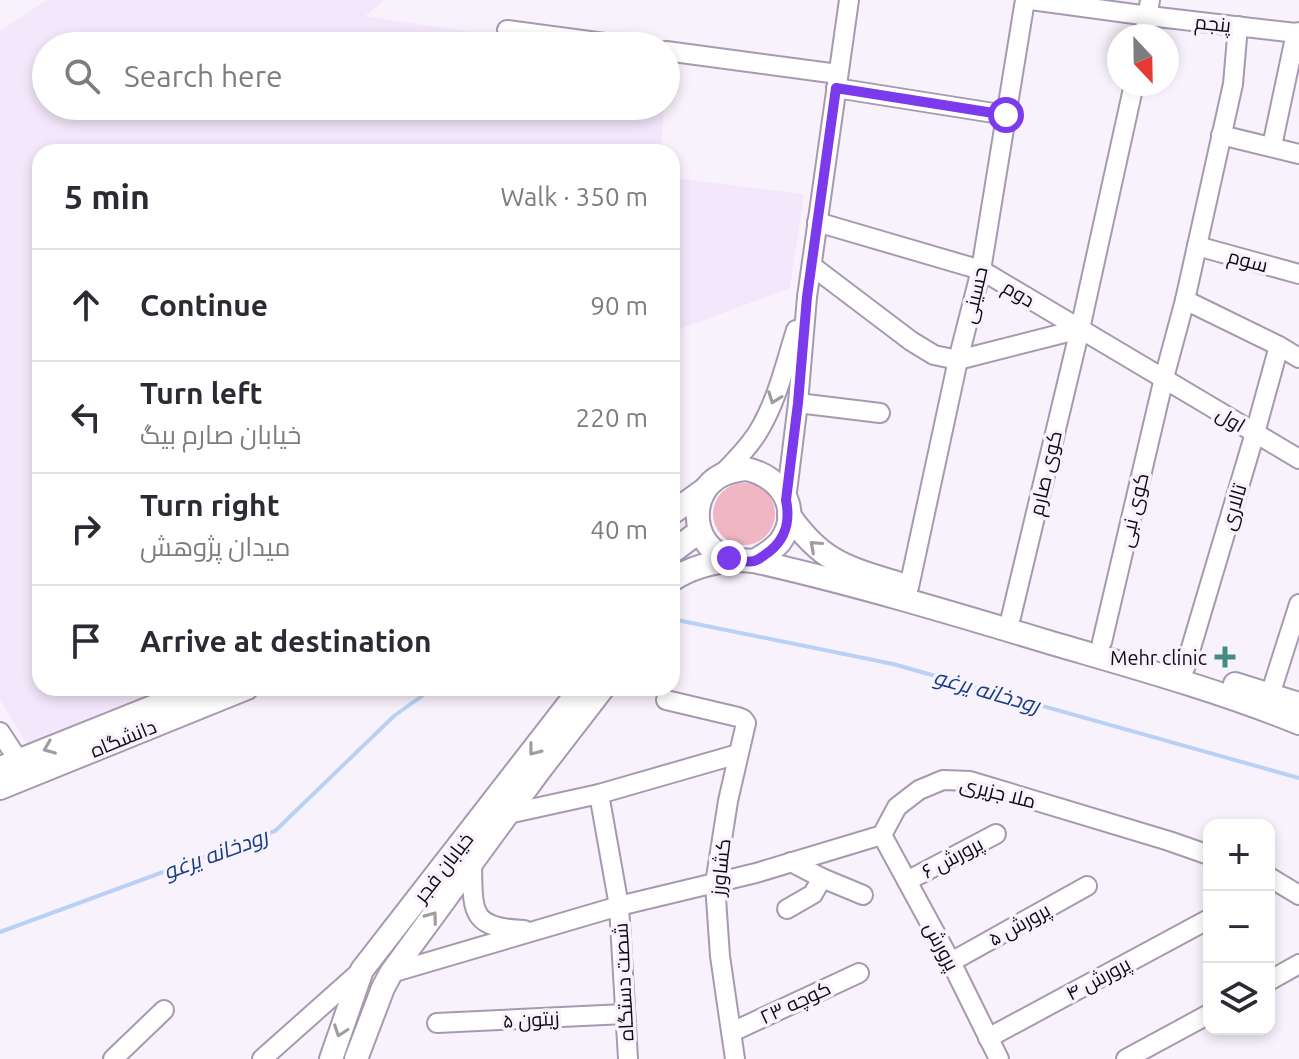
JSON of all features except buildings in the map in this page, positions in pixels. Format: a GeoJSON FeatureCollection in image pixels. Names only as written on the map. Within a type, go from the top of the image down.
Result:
{"type":"FeatureCollection","features":[{"type":"Feature","properties":{"kind":"main road"},"geometry":{"type":"LineString","coordinates":[[680,507],[733,470],[759,472],[771,478],[780,488],[802,534],[818,549],[849,568],[1299,704]]}},
{"type":"Feature","properties":{"kind":"main road"},"geometry":{"type":"LineString","coordinates":[[713,482],[698,509],[700,531],[714,550],[724,556],[803,572],[950,612],[1179,680],[1299,723]]}},
{"type":"Feature","properties":{"kind":"main road"},"geometry":{"type":"LineString","coordinates":[[680,576],[702,565],[745,561],[767,554],[779,543],[786,530],[787,507]]}},
{"type":"Feature","properties":{"kind":"main road"},"geometry":{"type":"LineString","coordinates":[[680,536],[700,531]]}},
{"type":"Feature","properties":{"kind":"main road"},"geometry":{"type":"LineString","coordinates":[[680,546],[700,531]]}},
{"type":"Feature","properties":{"kind":"main road","name":"دانشگاه"},"geometry":{"type":"LineString","coordinates":[[0,788],[15,769],[182,696]]}},
{"type":"Feature","properties":{"kind":"main road","name":"دانشگاه"},"geometry":{"type":"LineString","coordinates":[[15,769],[224,696]]}},
{"type":"Feature","properties":{"kind":"main road","name":"خیابان فجر"},"geometry":{"type":"LineString","coordinates":[[331,1059],[362,970],[575,696]]}},
{"type":"Feature","properties":{"kind":"main road","name":"خیابان فجر"},"geometry":{"type":"LineString","coordinates":[[356,1059],[391,973],[597,696]]}},
{"type":"Feature","properties":{"kind":"street"},"geometry":{"type":"LineString","coordinates":[[787,507],[807,297],[849,0]]}},
{"type":"Feature","properties":{"kind":"street","name":"حسینی"},"geometry":{"type":"LineString","coordinates":[[909,587],[958,360],[981,270],[1025,0]]}},
{"type":"Feature","properties":{"kind":"street","name":"پنجم"},"geometry":{"type":"LineString","coordinates":[[1031,0],[1149,8],[1238,26],[1297,32]]}},
{"type":"Feature","properties":{"kind":"street","name":"کوی نبی"},"geometry":{"type":"LineString","coordinates":[[1102,642],[1185,300],[1233,84],[1238,26]]}},
{"type":"Feature","properties":{"kind":"street"},"geometry":{"type":"LineString","coordinates":[[507,30],[522,32]]}},
{"type":"Feature","properties":{"kind":"street"},"geometry":{"type":"LineString","coordinates":[[1272,146],[1297,32]]}},
{"type":"Feature","properties":{"kind":"street"},"geometry":{"type":"LineString","coordinates":[[680,53],[1006,115]]}},
{"type":"Feature","properties":{"kind":"street","name":"کوی صارم"},"geometry":{"type":"LineString","coordinates":[[1011,617],[1080,329],[1131,96]]}},
{"type":"Feature","properties":{"kind":"street"},"geometry":{"type":"LineString","coordinates":[[1221,135],[1299,154]]}},
{"type":"Feature","properties":{"kind":"street","name":"دوم"},"geometry":{"type":"LineString","coordinates":[[817,222],[981,270],[1164,378]]}},
{"type":"Feature","properties":{"kind":"street","name":"سوم"},"geometry":{"type":"LineString","coordinates":[[1197,246],[1299,274]]}},
{"type":"Feature","properties":{"kind":"street"},"geometry":{"type":"LineString","coordinates":[[812,266],[934,355],[958,360],[1080,329]]}},
{"type":"Feature","properties":{"kind":"street"},"geometry":{"type":"LineString","coordinates":[[713,482],[757,434],[772,407],[807,297]]}},
{"type":"Feature","properties":{"kind":"street"},"geometry":{"type":"LineString","coordinates":[[1185,300],[1299,358]]}},
{"type":"Feature","properties":{"kind":"street","name":"تالاری"},"geometry":{"type":"LineString","coordinates":[[1185,668],[1279,346]]}},
{"type":"Feature","properties":{"kind":"street","name":"اول"},"geometry":{"type":"LineString","coordinates":[[1164,378],[1299,459]]}},
{"type":"Feature","properties":{"kind":"street"},"geometry":{"type":"LineString","coordinates":[[798,403],[880,413]]}},
{"type":"Feature","properties":{"kind":"street"},"geometry":{"type":"LineString","coordinates":[[1270,695],[1299,604]]}},
{"type":"Feature","properties":{"kind":"street","name":"کشاورز"},"geometry":{"type":"LineString","coordinates":[[666,700],[738,717],[746,723],[715,884],[720,956],[735,1059]]}},
{"type":"Feature","properties":{"kind":"street"},"geometry":{"type":"LineString","coordinates":[[0,732],[15,769]]}},
{"type":"Feature","properties":{"kind":"street"},"geometry":{"type":"LineString","coordinates":[[508,814],[599,794],[738,754]]}},
{"type":"Feature","properties":{"kind":"street","name":"ملا جزیری"},"geometry":{"type":"LineString","coordinates":[[882,835],[897,807],[919,790],[943,780],[970,781],[1203,853]]}},
{"type":"Feature","properties":{"kind":"street","name":"شصت دستگاه"},"geometry":{"type":"LineString","coordinates":[[599,794],[619,906],[628,1059]]}},
{"type":"Feature","properties":{"kind":"street","name":"پرورش ۶"},"geometry":{"type":"LineString","coordinates":[[907,881],[996,834]]}},
{"type":"Feature","properties":{"kind":"street"},"geometry":{"type":"LineString","coordinates":[[391,973],[619,906],[715,884],[882,835]]}},
{"type":"Feature","properties":{"kind":"street","name":"پرورش"},"geometry":{"type":"LineString","coordinates":[[882,835],[999,1059]]}},
{"type":"Feature","properties":{"kind":"street"},"geometry":{"type":"LineString","coordinates":[[791,862],[863,895]]}},
{"type":"Feature","properties":{"kind":"street"},"geometry":{"type":"LineString","coordinates":[[472,863],[474,901],[479,917],[497,928],[535,931]]}},
{"type":"Feature","properties":{"kind":"street"},"geometry":{"type":"LineString","coordinates":[[787,909],[813,894],[822,878]]}},
{"type":"Feature","properties":{"kind":"street"},"geometry":{"type":"LineString","coordinates":[[1275,883],[1299,895]]}},
{"type":"Feature","properties":{"kind":"street","name":"پرورش ۵"},"geometry":{"type":"LineString","coordinates":[[951,962],[1087,886]]}},
{"type":"Feature","properties":{"kind":"street","name":"پرورش ۴"},"geometry":{"type":"LineString","coordinates":[[988,1038],[1203,922]]}},
{"type":"Feature","properties":{"kind":"street"},"geometry":{"type":"LineString","coordinates":[[1275,978],[1299,964]]}},
{"type":"Feature","properties":{"kind":"street"},"geometry":{"type":"LineString","coordinates":[[262,1059],[362,970]]}},
{"type":"Feature","properties":{"kind":"street","name":"کوچه ۲۳"},"geometry":{"type":"LineString","coordinates":[[732,1032],[859,973]]}},
{"type":"Feature","properties":{"kind":"street"},"geometry":{"type":"LineString","coordinates":[[113,1059],[164,1010]]}},
{"type":"Feature","properties":{"kind":"street","name":"زیتون ۵"},"geometry":{"type":"LineString","coordinates":[[437,1023],[625,1014]]}},
{"type":"Feature","properties":{"kind":"street"},"geometry":{"type":"LineString","coordinates":[[1126,1059],[1203,1017]]}},
{"type":"Feature","properties":{"kind":"shaded area"},"geometry":{"type":"Polygon","coordinates":[[[47,0],[385,0],[365,16],[470,32],[32,32],[32,120],[663,120],[662,144],[32,144],[32,696],[161,696],[30,749],[0,700],[0,31],[47,0]]]}},
{"type":"Feature","properties":{"kind":"shaded area"},"geometry":{"type":"Polygon","coordinates":[[[680,179],[804,194],[790,288],[680,329],[680,179]]]}},
{"type":"Feature","properties":{"kind":"shaded area"},"geometry":{"type":"Polygon","coordinates":[[[744,483],[766,492],[775,514],[766,536],[744,545],[722,536],[713,514],[722,492],[744,483]]]}},
{"type":"Feature","properties":{"kind":"waterway","name":"رودخانه یرغو"},"geometry":{"type":"LineString","coordinates":[[680,621],[893,664],[1299,778]]}},
{"type":"Feature","properties":{"kind":"waterway","name":"رودخانه یرغو"},"geometry":{"type":"LineString","coordinates":[[0,932],[275,831],[394,716],[422,696]]}},
{"type":"Feature","properties":{"kind":"place","name":"Mehr clinic"},"geometry":{"type":"Point","coordinates":[1225,657]}},
{"type":"Feature","properties":{"kind":"route"},"geometry":{"type":"LineString","coordinates":[[729,558],[754,561],[779,543],[786,530],[789,515],[786,500],[807,297],[836,88],[1006,115]]}}]}
